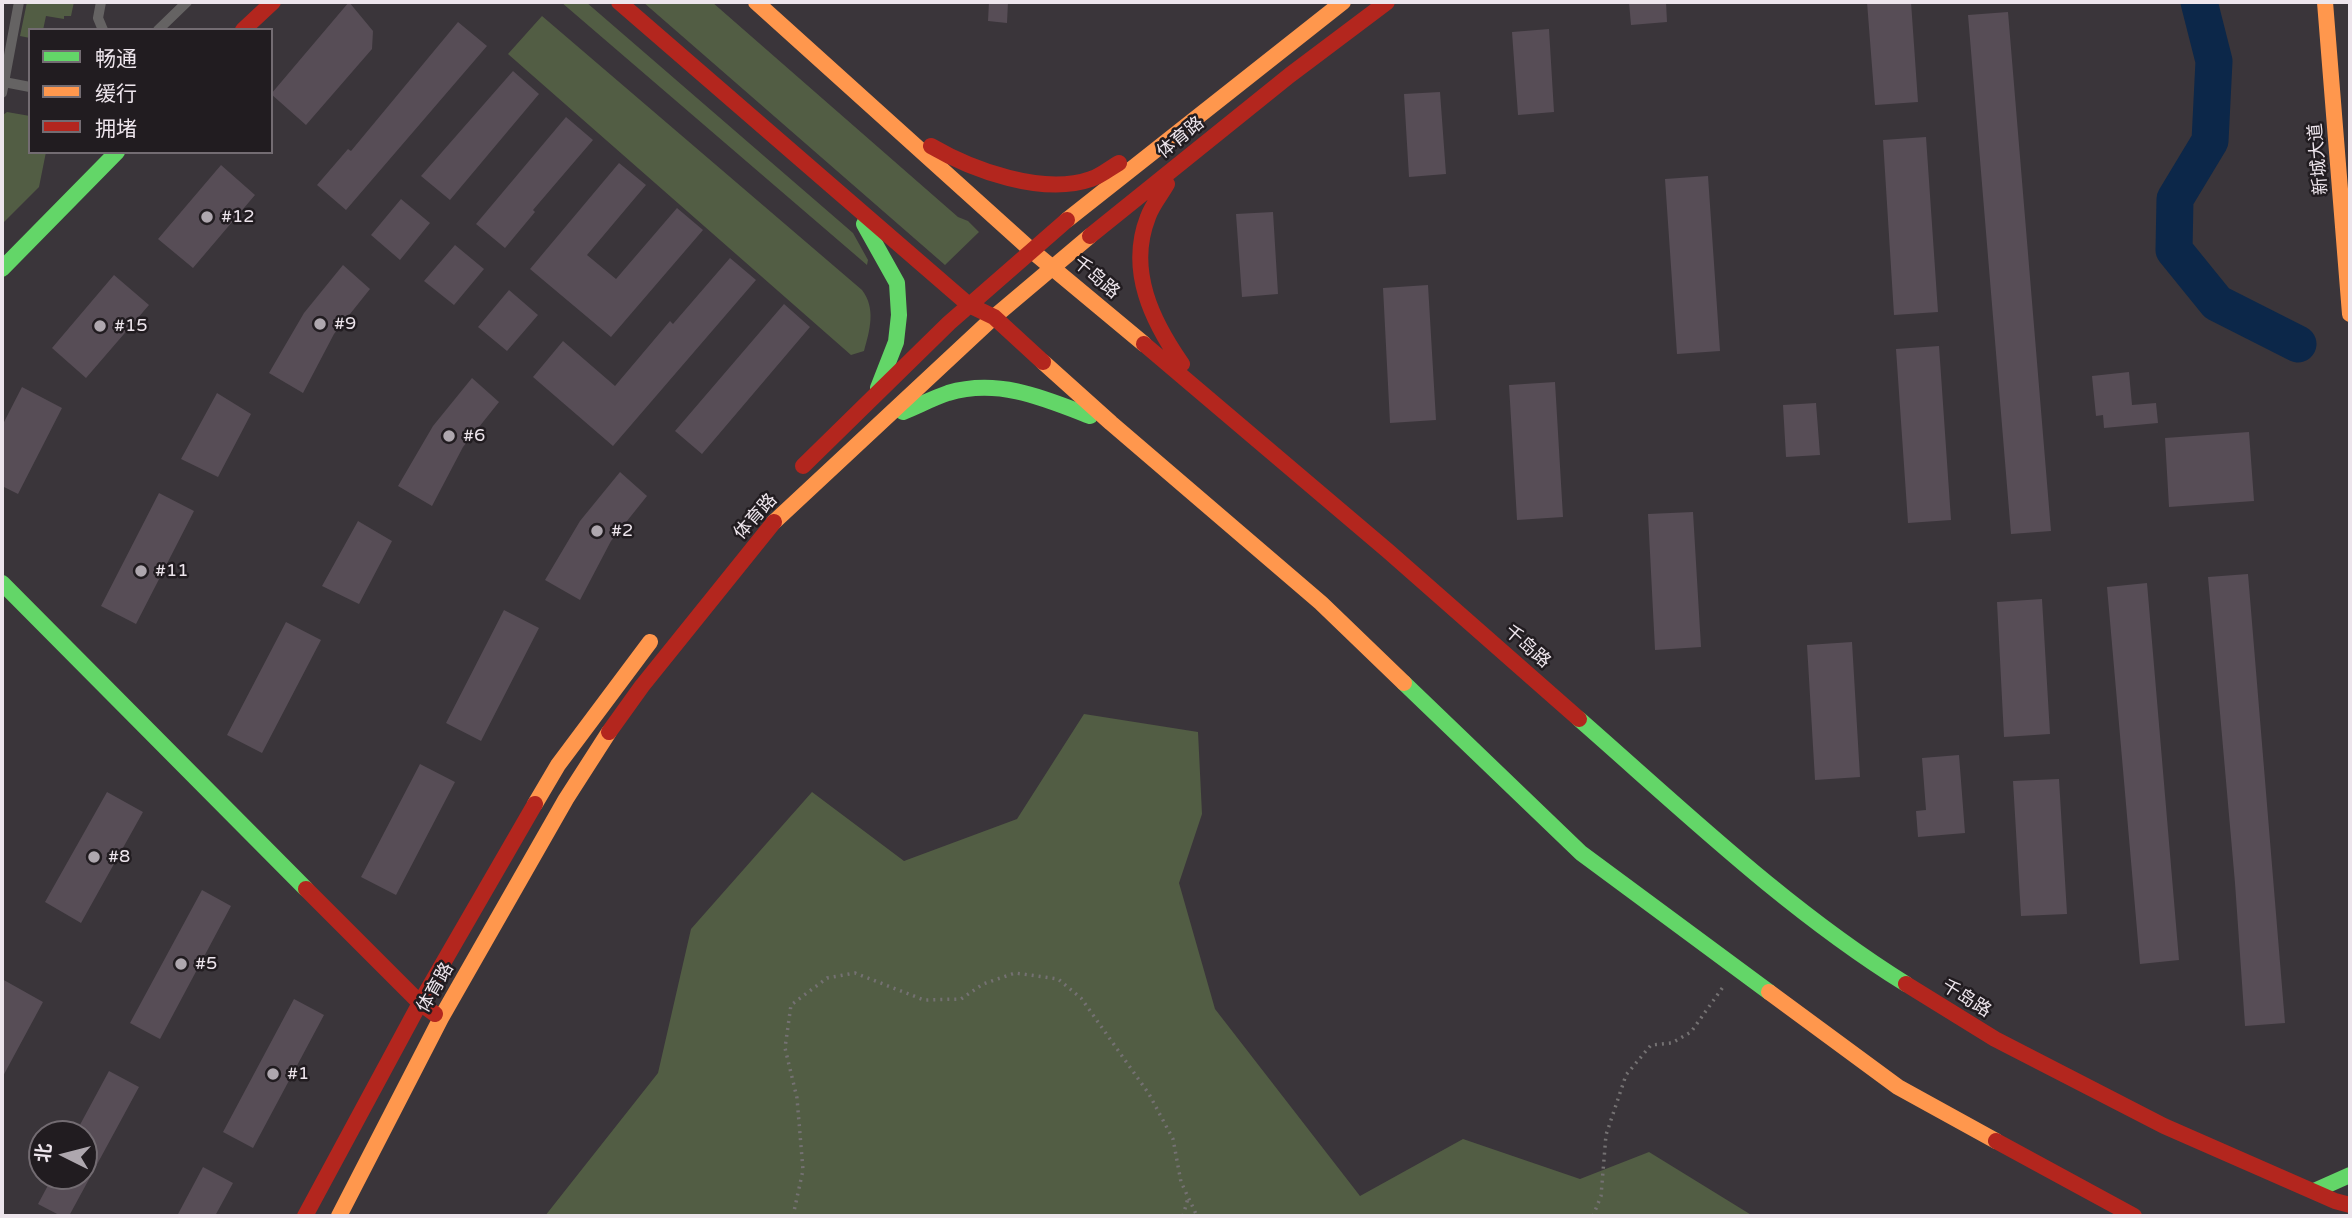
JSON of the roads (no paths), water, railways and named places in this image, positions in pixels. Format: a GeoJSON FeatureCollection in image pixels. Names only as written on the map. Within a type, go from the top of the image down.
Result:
{"type":"FeatureCollection","features":[{"type":"Feature","properties":{"kind":"street"},"geometry":{"type":"LineString","coordinates":[[245,28],[273,2]]}},
{"type":"Feature","properties":{"kind":"street"},"geometry":{"type":"LineString","coordinates":[[620,2],[969,305],[994,317],[1111,424],[1321,603],[1581,853],[1898,1087],[2134,1216]]}},
{"type":"Feature","properties":{"kind":"street","name":"千岛路"},"geometry":{"type":"LineString","coordinates":[[756,2],[1031,250],[1388,551],[1746,866],[1868,960],[2020,1052],[2164,1126],[2350,1205]]}},
{"type":"Feature","properties":{"kind":"street","name":"体育路"},"geometry":{"type":"LineString","coordinates":[[788,481],[969,305],[1031,250],[1343,2]]}},
{"type":"Feature","properties":{"kind":"street","name":"体育路"},"geometry":{"type":"LineString","coordinates":[[339,1216],[441,1018],[566,799],[642,686],[775,521],[994,317],[1053,266],[1290,75],[1387,2]]}},
{"type":"Feature","properties":{"kind":"street","name":"新城大道"},"geometry":{"type":"LineString","coordinates":[[2325,2],[2350,314]]}},
{"type":"Feature","properties":{"kind":"street"},"geometry":{"type":"LineString","coordinates":[[893,126],[958,161],[1027,180],[1067,184],[1091,179],[1121,162],[1187,114],[1212,104]]}},
{"type":"Feature","properties":{"kind":"street"},"geometry":{"type":"LineString","coordinates":[[2,269],[115,154]]}},
{"type":"Feature","properties":{"kind":"street"},"geometry":{"type":"LineString","coordinates":[[1176,167],[1147,217],[1139,251],[1141,285],[1153,318],[1205,396]]}},
{"type":"Feature","properties":{"kind":"street"},"geometry":{"type":"LineString","coordinates":[[850,202],[872,236],[897,284],[896,342],[879,382],[877,394]]}},
{"type":"Feature","properties":{"kind":"street"},"geometry":{"type":"LineString","coordinates":[[885,418],[949,392],[984,386],[1015,389],[1054,400],[1111,424]]}},
{"type":"Feature","properties":{"kind":"street"},"geometry":{"type":"LineString","coordinates":[[2,583],[420,1003],[441,1018]]}},
{"type":"Feature","properties":{"kind":"street","name":"体育路"},"geometry":{"type":"LineString","coordinates":[[306,1216],[420,1003],[558,765],[621,678],[664,625]]}},
{"type":"Feature","properties":{"kind":"street"},"geometry":{"type":"LineString","coordinates":[[2314,1191],[2350,1175]]}},
{"type":"Feature","properties":{"kind":"lane"},"geometry":{"type":"LineString","coordinates":[[19,2],[3,88],[28,87]]}},
{"type":"Feature","properties":{"kind":"lane"},"geometry":{"type":"LineString","coordinates":[[160,28],[187,2]]}},
{"type":"Feature","properties":{"kind":"lane"},"geometry":{"type":"LineString","coordinates":[[102,4],[98,18],[102,28]]}},
{"type":"Feature","properties":{"kind":"waterway"},"geometry":{"type":"LineString","coordinates":[[2199,2],[2214,61],[2210,141],[2175,199],[2174,250],[2217,303],[2298,344]]}},
{"type":"Feature","properties":{"kind":"place","name":"#12"},"geometry":{"type":"Point","coordinates":[207,217]}},
{"type":"Feature","properties":{"kind":"place","name":"#9"},"geometry":{"type":"Point","coordinates":[320,324]}},
{"type":"Feature","properties":{"kind":"place","name":"#15"},"geometry":{"type":"Point","coordinates":[100,326]}},
{"type":"Feature","properties":{"kind":"place","name":"#6"},"geometry":{"type":"Point","coordinates":[449,436]}},
{"type":"Feature","properties":{"kind":"place","name":"#2"},"geometry":{"type":"Point","coordinates":[597,531]}},
{"type":"Feature","properties":{"kind":"place","name":"#11"},"geometry":{"type":"Point","coordinates":[141,571]}},
{"type":"Feature","properties":{"kind":"place","name":"#8"},"geometry":{"type":"Point","coordinates":[94,857]}},
{"type":"Feature","properties":{"kind":"place","name":"#5"},"geometry":{"type":"Point","coordinates":[181,964]}},
{"type":"Feature","properties":{"kind":"place","name":"#1"},"geometry":{"type":"Point","coordinates":[273,1074]}}]}
